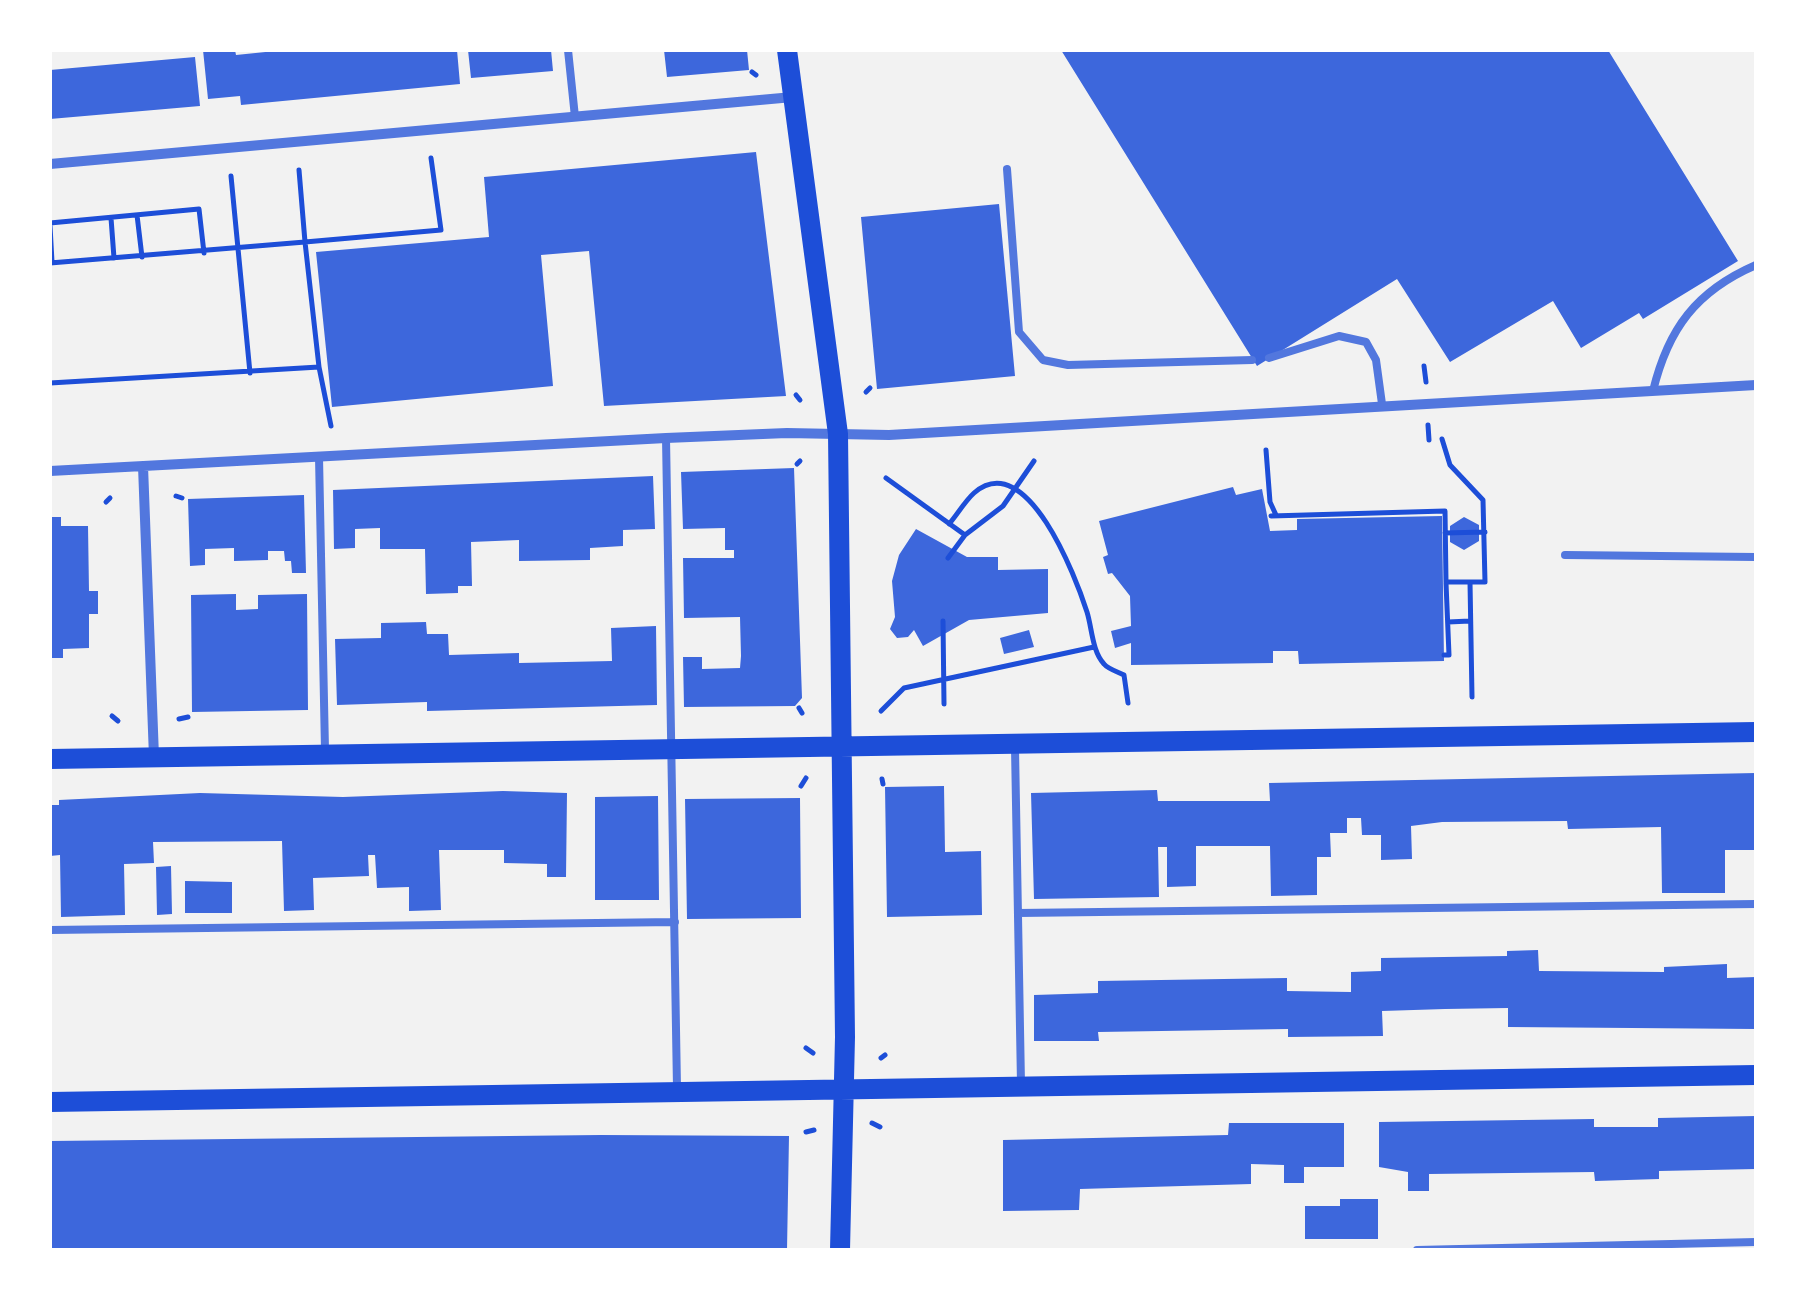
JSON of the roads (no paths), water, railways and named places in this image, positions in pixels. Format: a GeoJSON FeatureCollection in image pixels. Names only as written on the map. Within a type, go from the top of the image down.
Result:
{"type":"FeatureCollection","features":[{"type":"Feature","properties":{"kind":"main road"},"geometry":{"type":"LineString","coordinates":[[787,50],[838,434],[845,1090],[840,1250]]}},
{"type":"Feature","properties":{"kind":"main road"},"geometry":{"type":"LineString","coordinates":[[50,759],[1756,732]]}},
{"type":"Feature","properties":{"kind":"main road"},"geometry":{"type":"LineString","coordinates":[[50,1102],[1756,1075]]}},
{"type":"Feature","properties":{"kind":"street"},"geometry":{"type":"LineString","coordinates":[[50,164],[793,97]]}},
{"type":"Feature","properties":{"kind":"street"},"geometry":{"type":"LineString","coordinates":[[50,471],[666,438],[889,435],[1382,404],[1756,386]]}},
{"type":"Feature","properties":{"kind":"street"},"geometry":{"type":"LineString","coordinates":[[143,466],[154,758]]}},
{"type":"Feature","properties":{"kind":"lane"},"geometry":{"type":"LineString","coordinates":[[568,50],[575,116]]}},
{"type":"Feature","properties":{"kind":"lane"},"geometry":{"type":"LineString","coordinates":[[1007,169],[1019,332],[1043,360],[1068,365],[1252,360]]}},
{"type":"Feature","properties":{"kind":"lane"},"geometry":{"type":"LineString","coordinates":[[1652,390],[1670,334],[1680,321],[1725,282],[1756,265]]}},
{"type":"Feature","properties":{"kind":"lane"},"geometry":{"type":"LineString","coordinates":[[1269,358],[1339,336],[1366,342],[1376,360],[1382,404]]}},
{"type":"Feature","properties":{"kind":"lane"},"geometry":{"type":"LineString","coordinates":[[666,438],[678,1092]]}},
{"type":"Feature","properties":{"kind":"lane"},"geometry":{"type":"LineString","coordinates":[[318,457],[325,755]]}},
{"type":"Feature","properties":{"kind":"lane"},"geometry":{"type":"LineString","coordinates":[[1565,555],[1756,557]]}},
{"type":"Feature","properties":{"kind":"lane"},"geometry":{"type":"LineString","coordinates":[[1015,743],[1022,1087]]}},
{"type":"Feature","properties":{"kind":"lane"},"geometry":{"type":"LineString","coordinates":[[1018,913],[1756,904]]}},
{"type":"Feature","properties":{"kind":"lane"},"geometry":{"type":"LineString","coordinates":[[50,930],[675,922]]}},
{"type":"Feature","properties":{"kind":"lane"},"geometry":{"type":"LineString","coordinates":[[1417,1250],[1756,1242]]}}]}
